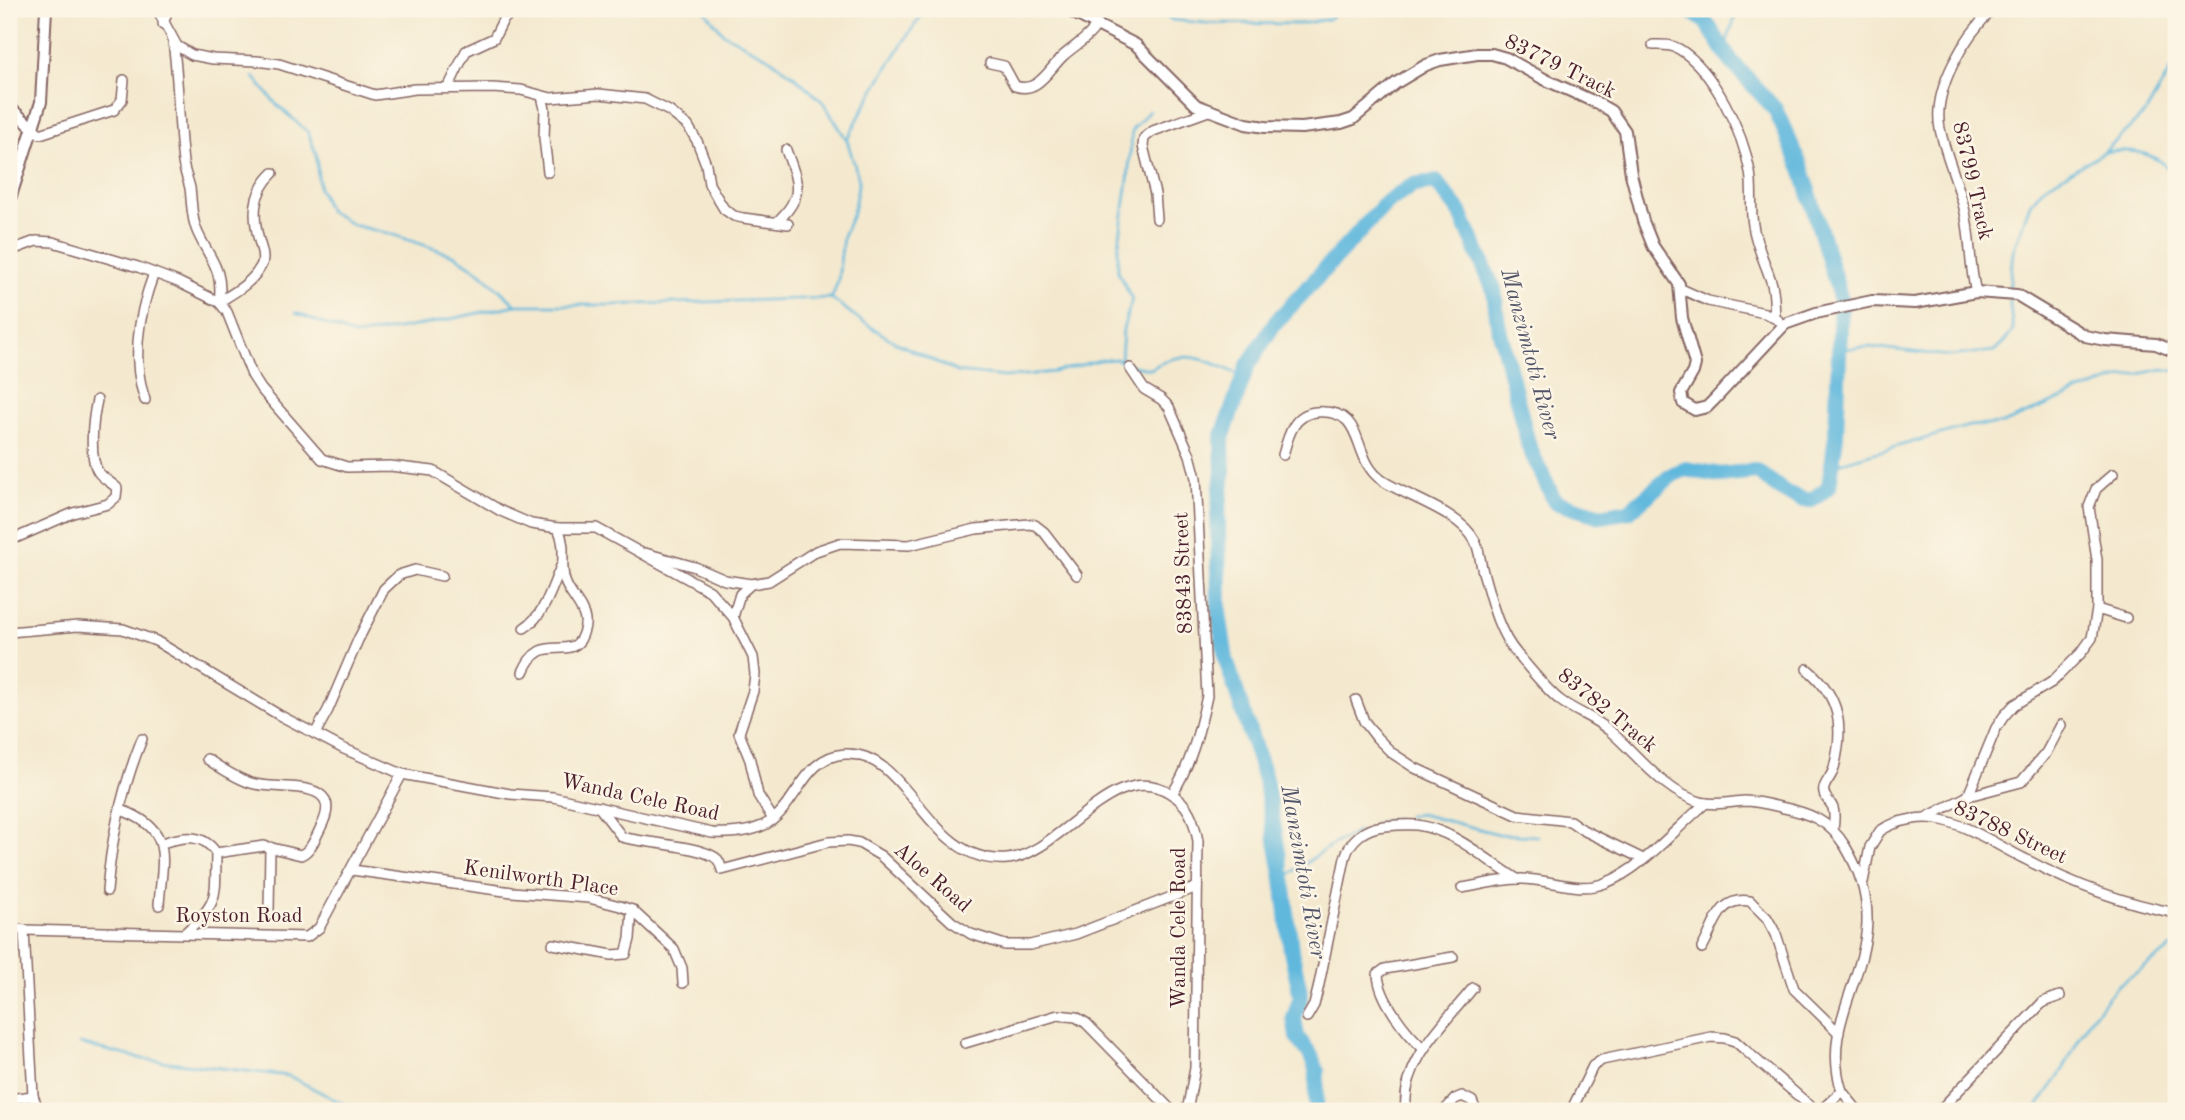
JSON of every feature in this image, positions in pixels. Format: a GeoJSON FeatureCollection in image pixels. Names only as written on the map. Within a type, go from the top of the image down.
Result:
{"type":"FeatureCollection","features":[{"type":"Feature","properties":{"kind":"street"},"geometry":{"type":"LineString","coordinates":[[9,202],[36,131],[44,76],[46,9]]}},
{"type":"Feature","properties":{"kind":"street"},"geometry":{"type":"LineString","coordinates":[[157,9],[173,41],[183,51],[200,57],[279,64],[375,95],[415,89],[448,88],[511,89],[560,99],[599,94],[645,99],[680,118],[693,134],[706,164],[709,184],[724,209],[743,218],[788,224]]}},
{"type":"Feature","properties":{"kind":"street"},"geometry":{"type":"LineString","coordinates":[[163,24],[168,9]]}},
{"type":"Feature","properties":{"kind":"street"},"geometry":{"type":"LineString","coordinates":[[448,88],[466,51],[494,38],[503,20],[516,9]]}},
{"type":"Feature","properties":{"kind":"street","name":"83779 Track"},"geometry":{"type":"LineString","coordinates":[[1066,9],[1136,45],[1196,105],[1246,124],[1302,128],[1341,124],[1353,119],[1410,73],[1440,60],[1477,54],[1506,58],[1597,103],[1618,119],[1625,131],[1631,174],[1643,221],[1653,246],[1676,278],[1682,318],[1695,364],[1681,393],[1684,403],[1695,410],[1707,407],[1714,400],[1780,321],[1872,301],[1915,303],[1976,292],[2017,295],[2085,336],[2156,344],[2176,352]]}},
{"type":"Feature","properties":{"kind":"street","name":"83799 Track"},"geometry":{"type":"LineString","coordinates":[[1976,292],[1970,265],[1967,222],[1940,129],[1938,112],[1945,82],[1958,55],[1993,9]]}},
{"type":"Feature","properties":{"kind":"street"},"geometry":{"type":"LineString","coordinates":[[990,63],[1004,66],[1015,86],[1033,86],[1068,52],[1089,37],[1096,26]]}},
{"type":"Feature","properties":{"kind":"street"},"geometry":{"type":"LineString","coordinates":[[173,41],[183,158],[191,207],[197,231],[220,277],[219,302]]}},
{"type":"Feature","properties":{"kind":"street"},"geometry":{"type":"LineString","coordinates":[[1653,45],[1677,48],[1692,59],[1706,75],[1734,123],[1750,173],[1752,223],[1760,254],[1772,283],[1780,321]]}},
{"type":"Feature","properties":{"kind":"street"},"geometry":{"type":"LineString","coordinates":[[36,131],[114,110],[122,100],[124,80]]}},
{"type":"Feature","properties":{"kind":"street"},"geometry":{"type":"LineString","coordinates":[[542,96],[548,172]]}},
{"type":"Feature","properties":{"kind":"street"},"geometry":{"type":"LineString","coordinates":[[9,107],[36,131]]}},
{"type":"Feature","properties":{"kind":"street"},"geometry":{"type":"LineString","coordinates":[[1157,219],[1155,194],[1143,146],[1144,138],[1153,131],[1211,110]]}},
{"type":"Feature","properties":{"kind":"street"},"geometry":{"type":"LineString","coordinates":[[778,221],[791,207],[797,195],[795,177],[786,150]]}},
{"type":"Feature","properties":{"kind":"street"},"geometry":{"type":"LineString","coordinates":[[219,302],[239,290],[261,266],[263,254],[254,220],[254,209],[260,188],[273,173]]}},
{"type":"Feature","properties":{"kind":"street"},"geometry":{"type":"LineString","coordinates":[[10,249],[36,241],[53,242],[118,260],[178,282],[219,302],[227,312],[252,375],[261,389],[322,459],[347,467],[390,466],[433,471],[510,516],[531,524],[558,528],[596,528],[710,592],[733,617],[750,650],[755,674],[740,739],[750,760],[758,795],[773,819],[811,770],[826,758],[844,754],[858,755],[879,763],[898,780],[929,820],[965,849],[1004,860],[1023,857],[1040,847],[1110,794],[1145,786],[1164,789],[1172,794]]}},
{"type":"Feature","properties":{"kind":"street"},"geometry":{"type":"LineString","coordinates":[[145,400],[138,372],[141,310],[153,273]]}},
{"type":"Feature","properties":{"kind":"street"},"geometry":{"type":"LineString","coordinates":[[1679,288],[1708,301],[1751,310],[1780,321]]}},
{"type":"Feature","properties":{"kind":"street","name":"83843 Street"},"geometry":{"type":"LineString","coordinates":[[1130,368],[1144,389],[1169,407],[1191,455],[1196,478],[1207,695],[1204,713],[1187,763],[1172,794]]}},
{"type":"Feature","properties":{"kind":"street"},"geometry":{"type":"LineString","coordinates":[[9,541],[73,513],[111,502],[116,497],[117,488],[99,473],[93,457],[97,400]]}},
{"type":"Feature","properties":{"kind":"street","name":"83782 Track"},"geometry":{"type":"LineString","coordinates":[[1283,455],[1291,432],[1302,416],[1328,412],[1346,419],[1355,430],[1363,455],[1373,472],[1383,481],[1452,518],[1474,540],[1504,636],[1556,697],[1609,730],[1673,788],[1706,803],[1759,802],[1810,813],[1819,817],[1833,830],[1845,846],[1863,883],[1868,922],[1864,952],[1839,1033],[1837,1071],[1842,1091]]}},
{"type":"Feature","properties":{"kind":"street"},"geometry":{"type":"LineString","coordinates":[[1968,796],[1996,728],[2004,716],[2025,698],[2052,682],[2092,638],[2097,609],[2097,560],[2089,507],[2096,489],[2112,474]]}},
{"type":"Feature","properties":{"kind":"street"},"geometry":{"type":"LineString","coordinates":[[639,551],[695,567],[724,580],[751,584],[769,582],[816,551],[840,543],[909,545],[976,529],[1029,524],[1044,532],[1077,575]]}},
{"type":"Feature","properties":{"kind":"street"},"geometry":{"type":"LineString","coordinates":[[523,672],[529,660],[539,652],[548,648],[569,649],[579,642],[582,636],[585,619],[564,580],[564,545],[558,528]]}},
{"type":"Feature","properties":{"kind":"street"},"geometry":{"type":"LineString","coordinates":[[524,628],[540,613],[564,559]]}},
{"type":"Feature","properties":{"kind":"street"},"geometry":{"type":"LineString","coordinates":[[315,734],[384,589],[399,575],[415,570],[442,576]]}},
{"type":"Feature","properties":{"kind":"street"},"geometry":{"type":"LineString","coordinates":[[733,617],[740,594],[751,584]]}},
{"type":"Feature","properties":{"kind":"street"},"geometry":{"type":"LineString","coordinates":[[2097,609],[2126,618]]}},
{"type":"Feature","properties":{"kind":"street","name":"Wanda Cele Road"},"geometry":{"type":"LineString","coordinates":[[9,632],[104,626],[140,634],[279,715],[402,774],[510,794],[552,797],[694,830],[728,834],[748,831],[773,819]]}},
{"type":"Feature","properties":{"kind":"street"},"geometry":{"type":"LineString","coordinates":[[1807,669],[1826,687],[1839,723],[1834,767],[1824,790],[1833,808],[1833,830]]}},
{"type":"Feature","properties":{"kind":"street"},"geometry":{"type":"LineString","coordinates":[[1356,700],[1364,721],[1377,738],[1415,768],[1517,815],[1570,821],[1583,831],[1643,859]]}},
{"type":"Feature","properties":{"kind":"street"},"geometry":{"type":"LineString","coordinates":[[1926,818],[1968,796],[2021,782],[2046,754],[2061,725]]}},
{"type":"Feature","properties":{"kind":"street"},"geometry":{"type":"LineString","coordinates":[[107,891],[110,855],[135,755],[142,739]]}},
{"type":"Feature","properties":{"kind":"street"},"geometry":{"type":"LineString","coordinates":[[207,759],[249,782],[273,787],[312,789],[321,794],[327,803],[327,813],[307,852],[301,855],[270,847],[247,847],[216,853]]}},
{"type":"Feature","properties":{"kind":"street","name":"Royston Road"},"geometry":{"type":"LineString","coordinates":[[9,928],[307,937],[319,928],[402,774]]}},
{"type":"Feature","properties":{"kind":"street","name":"Wanda Cele Road"},"geometry":{"type":"LineString","coordinates":[[1172,794],[1187,807],[1198,841],[1195,1068],[1188,1106],[1184,1111]]}},
{"type":"Feature","properties":{"kind":"street"},"geometry":{"type":"LineString","coordinates":[[1462,888],[1517,879],[1593,887],[1622,875],[1706,803]]}},
{"type":"Feature","properties":{"kind":"street","name":"Aloe Road"},"geometry":{"type":"LineString","coordinates":[[599,807],[622,837],[706,854],[719,861],[722,870],[828,842],[859,843],[881,856],[952,922],[971,934],[1005,945],[1030,946],[1066,937],[1197,887]]}},
{"type":"Feature","properties":{"kind":"street"},"geometry":{"type":"LineString","coordinates":[[121,810],[150,825],[162,843],[159,905]]}},
{"type":"Feature","properties":{"kind":"street","name":"83788 Street"},"geometry":{"type":"LineString","coordinates":[[1863,883],[1870,847],[1880,831],[1926,818],[1938,819],[1958,825],[2051,872],[2104,895],[2137,906],[2176,913]]}},
{"type":"Feature","properties":{"kind":"street"},"geometry":{"type":"LineString","coordinates":[[1307,1017],[1314,1005],[1318,989],[1345,858],[1348,847],[1356,837],[1376,827],[1417,825],[1457,840],[1517,879]]}},
{"type":"Feature","properties":{"kind":"street"},"geometry":{"type":"LineString","coordinates":[[162,843],[191,837],[208,842],[216,853],[213,905],[207,914],[185,933]]}},
{"type":"Feature","properties":{"kind":"street"},"geometry":{"type":"LineString","coordinates":[[268,911],[270,847]]}},
{"type":"Feature","properties":{"kind":"street","name":"Kenilworth Place"},"geometry":{"type":"LineString","coordinates":[[352,870],[512,892],[589,898],[632,910],[674,949],[682,968],[682,983]]}},
{"type":"Feature","properties":{"kind":"street"},"geometry":{"type":"LineString","coordinates":[[1702,948],[1723,907],[1735,901],[1750,901],[1767,918],[1776,934],[1794,989],[1839,1033]]}},
{"type":"Feature","properties":{"kind":"street"},"geometry":{"type":"LineString","coordinates":[[553,944],[612,956],[626,954],[632,910]]}},
{"type":"Feature","properties":{"kind":"street"},"geometry":{"type":"LineString","coordinates":[[24,930],[33,1096],[39,1111]]}},
{"type":"Feature","properties":{"kind":"street"},"geometry":{"type":"LineString","coordinates":[[1424,1049],[1397,1018],[1385,996],[1378,974],[1385,969],[1453,957]]}},
{"type":"Feature","properties":{"kind":"street"},"geometry":{"type":"LineString","coordinates":[[1406,1111],[1406,1091],[1412,1068],[1473,988]]}},
{"type":"Feature","properties":{"kind":"street"},"geometry":{"type":"LineString","coordinates":[[1939,1111],[2043,1002],[2060,996]]}},
{"type":"Feature","properties":{"kind":"street"},"geometry":{"type":"LineString","coordinates":[[965,1043],[1058,1015],[1076,1017],[1086,1023],[1172,1111]]}},
{"type":"Feature","properties":{"kind":"street"},"geometry":{"type":"LineString","coordinates":[[1571,1111],[1593,1066],[1602,1060],[1712,1037],[1735,1041],[1818,1111],[1842,1091],[1858,1111]]}},
{"type":"Feature","properties":{"kind":"street"},"geometry":{"type":"LineString","coordinates":[[9,1098],[33,1096]]}},
{"type":"Feature","properties":{"kind":"street"},"geometry":{"type":"LineString","coordinates":[[1444,1111],[1455,1099],[1462,1097],[1472,1101],[1476,1111]]}},
{"type":"Feature","properties":{"kind":"waterway"},"geometry":{"type":"LineString","coordinates":[[704,9],[723,33],[769,58],[823,102],[847,140],[859,180],[853,212],[843,236],[838,281],[832,297]]}},
{"type":"Feature","properties":{"kind":"waterway"},"geometry":{"type":"LineString","coordinates":[[847,140],[884,73],[926,9]]}},
{"type":"Feature","properties":{"kind":"waterway"},"geometry":{"type":"LineString","coordinates":[[1159,9],[1172,20],[1300,24],[1328,19],[1342,9]]}},
{"type":"Feature","properties":{"kind":"waterway","name":"Manzimtoti River"},"geometry":{"type":"LineString","coordinates":[[1316,1111],[1317,1071],[1310,1054],[1297,1037],[1294,1018],[1301,996],[1291,950],[1283,879],[1265,779],[1226,660],[1219,613],[1218,516],[1223,471],[1222,438],[1247,367],[1274,324],[1386,203],[1413,185],[1436,182],[1460,212],[1494,290],[1498,324],[1529,447],[1555,502],[1601,516],[1629,511],[1672,475],[1685,469],[1720,475],[1756,471],[1786,493],[1804,500],[1812,500],[1829,487],[1836,436],[1841,300],[1802,169],[1775,109],[1731,61],[1706,22],[1688,9]]}},
{"type":"Feature","properties":{"kind":"waterway"},"geometry":{"type":"LineString","coordinates":[[1724,50],[1738,9]]}},
{"type":"Feature","properties":{"kind":"waterway"},"geometry":{"type":"LineString","coordinates":[[2009,293],[2013,251],[2030,204],[2044,187],[2104,152],[2146,112],[2176,61]]}},
{"type":"Feature","properties":{"kind":"waterway"},"geometry":{"type":"LineString","coordinates":[[254,77],[276,104],[308,132],[316,154],[319,189],[329,211],[353,225],[394,235],[456,256],[481,273],[516,305]]}},
{"type":"Feature","properties":{"kind":"waterway"},"geometry":{"type":"LineString","coordinates":[[1121,361],[1123,329],[1132,299],[1118,272],[1118,250],[1132,130],[1149,111]]}},
{"type":"Feature","properties":{"kind":"waterway"},"geometry":{"type":"LineString","coordinates":[[2104,152],[2144,154],[2161,162],[2176,176]]}},
{"type":"Feature","properties":{"kind":"waterway"},"geometry":{"type":"LineString","coordinates":[[296,313],[356,336],[516,305],[831,298],[895,342],[957,372],[1005,377],[1054,372],[1100,360],[1116,359],[1151,369],[1164,362],[1187,357],[1198,358],[1244,377]]}},
{"type":"Feature","properties":{"kind":"waterway"},"geometry":{"type":"LineString","coordinates":[[1840,349],[1870,347],[1949,356],[1994,351],[2013,330],[2009,299]]}},
{"type":"Feature","properties":{"kind":"waterway"},"geometry":{"type":"LineString","coordinates":[[1832,465],[1969,426],[2003,424],[2080,391],[2120,378],[2163,369],[2176,371]]}},
{"type":"Feature","properties":{"kind":"waterway"},"geometry":{"type":"LineString","coordinates":[[1408,816],[1420,814],[1499,834],[1537,836]]}},
{"type":"Feature","properties":{"kind":"waterway"},"geometry":{"type":"LineString","coordinates":[[1374,824],[1395,819]]}},
{"type":"Feature","properties":{"kind":"waterway"},"geometry":{"type":"LineString","coordinates":[[1283,879],[1330,846],[1359,831]]}},
{"type":"Feature","properties":{"kind":"waterway"},"geometry":{"type":"LineString","coordinates":[[2039,1105],[2064,1068],[2088,1022],[2117,986],[2176,945]]}},
{"type":"Feature","properties":{"kind":"waterway"},"geometry":{"type":"LineString","coordinates":[[80,1044],[143,1059],[289,1076],[357,1111]]}}]}
